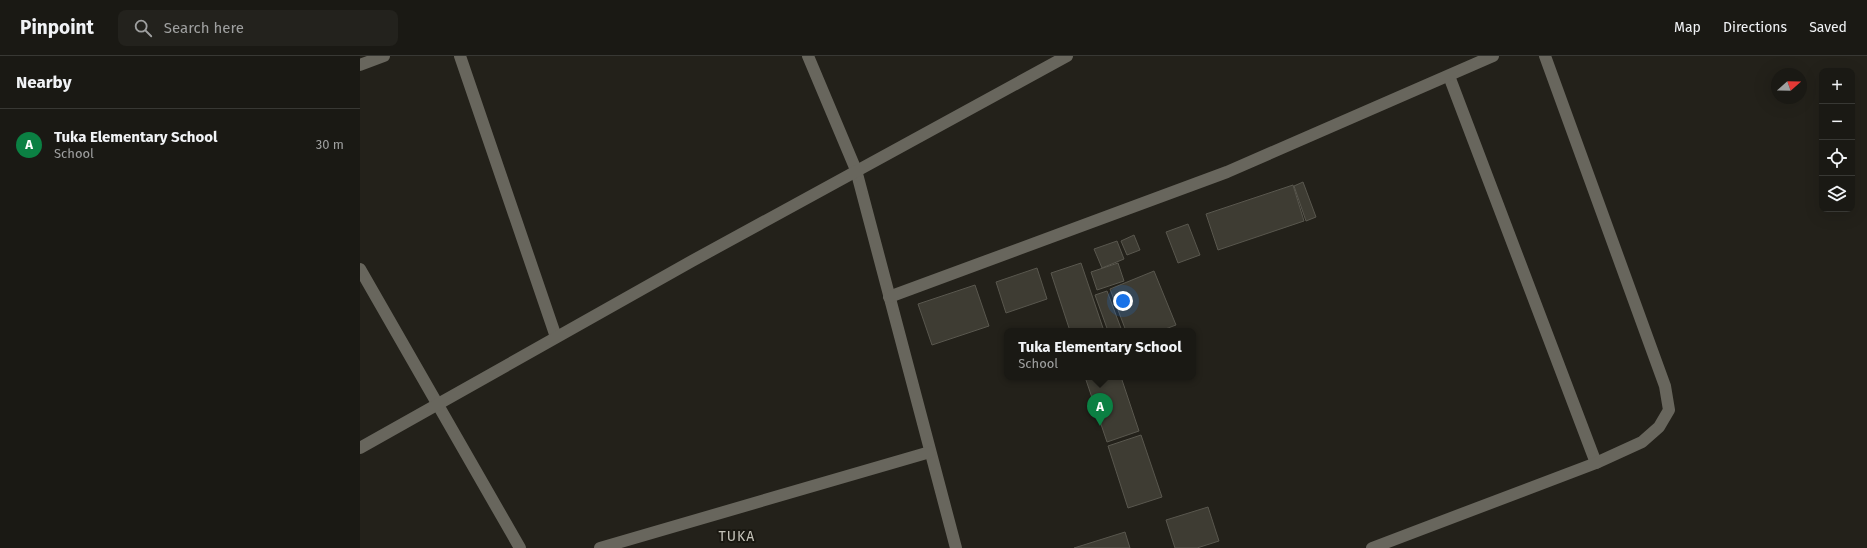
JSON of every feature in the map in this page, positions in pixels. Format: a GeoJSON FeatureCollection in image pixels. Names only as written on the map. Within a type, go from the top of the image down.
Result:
{"type":"FeatureCollection","features":[{"type":"Feature","properties":{"kind":"street"},"geometry":{"type":"LineString","coordinates":[[360,65],[384,56]]}},
{"type":"Feature","properties":{"kind":"street"},"geometry":{"type":"LineString","coordinates":[[460,56],[556,337]]}},
{"type":"Feature","properties":{"kind":"street"},"geometry":{"type":"LineString","coordinates":[[808,56],[856,170],[956,548]]}},
{"type":"Feature","properties":{"kind":"street"},"geometry":{"type":"LineString","coordinates":[[360,448],[856,170],[1067,56]]}},
{"type":"Feature","properties":{"kind":"street"},"geometry":{"type":"LineString","coordinates":[[889,298],[1227,172],[1493,56]]}},
{"type":"Feature","properties":{"kind":"street"},"geometry":{"type":"LineString","coordinates":[[1372,548],[1596,463],[1642,442],[1659,427],[1669,410],[1665,386],[1545,56]]}},
{"type":"Feature","properties":{"kind":"street"},"geometry":{"type":"LineString","coordinates":[[1449,76],[1596,463]]}},
{"type":"Feature","properties":{"kind":"street"},"geometry":{"type":"LineString","coordinates":[[360,269],[365,291],[437,404],[520,548]]}},
{"type":"Feature","properties":{"kind":"street"},"geometry":{"type":"LineString","coordinates":[[600,548],[930,452]]}},
{"type":"Feature","properties":{"kind":"building"},"geometry":{"type":"Polygon","coordinates":[[[1303,182],[1316,217],[1306,221],[1294,186],[1303,182]]]}},
{"type":"Feature","properties":{"kind":"building"},"geometry":{"type":"Polygon","coordinates":[[[1293,185],[1304,221],[1218,250],[1206,214],[1293,185]]]}},
{"type":"Feature","properties":{"kind":"building"},"geometry":{"type":"Polygon","coordinates":[[[1188,224],[1200,255],[1178,263],[1166,232],[1188,224]]]}},
{"type":"Feature","properties":{"kind":"building"},"geometry":{"type":"Polygon","coordinates":[[[1134,235],[1140,250],[1127,255],[1121,241],[1134,235]]]}},
{"type":"Feature","properties":{"kind":"building"},"geometry":{"type":"Polygon","coordinates":[[[1117,241],[1124,259],[1102,268],[1094,249],[1117,241]]]}},
{"type":"Feature","properties":{"kind":"building"},"geometry":{"type":"Polygon","coordinates":[[[1081,263],[1103,328],[1069,328],[1051,273],[1081,263]]]}},
{"type":"Feature","properties":{"kind":"building"},"geometry":{"type":"Polygon","coordinates":[[[1118,263],[1124,281],[1097,290],[1091,272],[1118,263]]]}},
{"type":"Feature","properties":{"kind":"building"},"geometry":{"type":"Polygon","coordinates":[[[1037,268],[1047,299],[1006,313],[996,282],[1037,268]]]}},
{"type":"Feature","properties":{"kind":"building"},"geometry":{"type":"Polygon","coordinates":[[[1154,271],[1176,325],[1168,328],[1125,328],[1110,289],[1154,271]]]}},
{"type":"Feature","properties":{"kind":"building"},"geometry":{"type":"Polygon","coordinates":[[[975,285],[989,326],[932,345],[918,304],[975,285]]]}},
{"type":"Feature","properties":{"kind":"building"},"geometry":{"type":"Polygon","coordinates":[[[1107,291],[1121,328],[1107,328],[1095,295],[1107,291]]]}},
{"type":"Feature","properties":{"kind":"building"},"geometry":{"type":"Polygon","coordinates":[[[1086,380],[1122,380],[1139,431],[1107,442],[1086,380]]]}},
{"type":"Feature","properties":{"kind":"building"},"geometry":{"type":"Polygon","coordinates":[[[1141,435],[1162,497],[1128,508],[1108,446],[1141,435]]]}},
{"type":"Feature","properties":{"kind":"building"},"geometry":{"type":"Polygon","coordinates":[[[1208,507],[1219,541],[1197,548],[1175,548],[1166,520],[1208,507]]]}},
{"type":"Feature","properties":{"kind":"building"},"geometry":{"type":"Polygon","coordinates":[[[1125,532],[1130,548],[1074,548],[1125,532]]]}},
{"type":"Feature","properties":{"kind":"place","name":"Tuka Elementary School"},"geometry":{"type":"Point","coordinates":[1100,426]}},
{"type":"Feature","properties":{"kind":"district","name":"TUKA"},"geometry":{"type":"Point","coordinates":[737,536]}}]}
